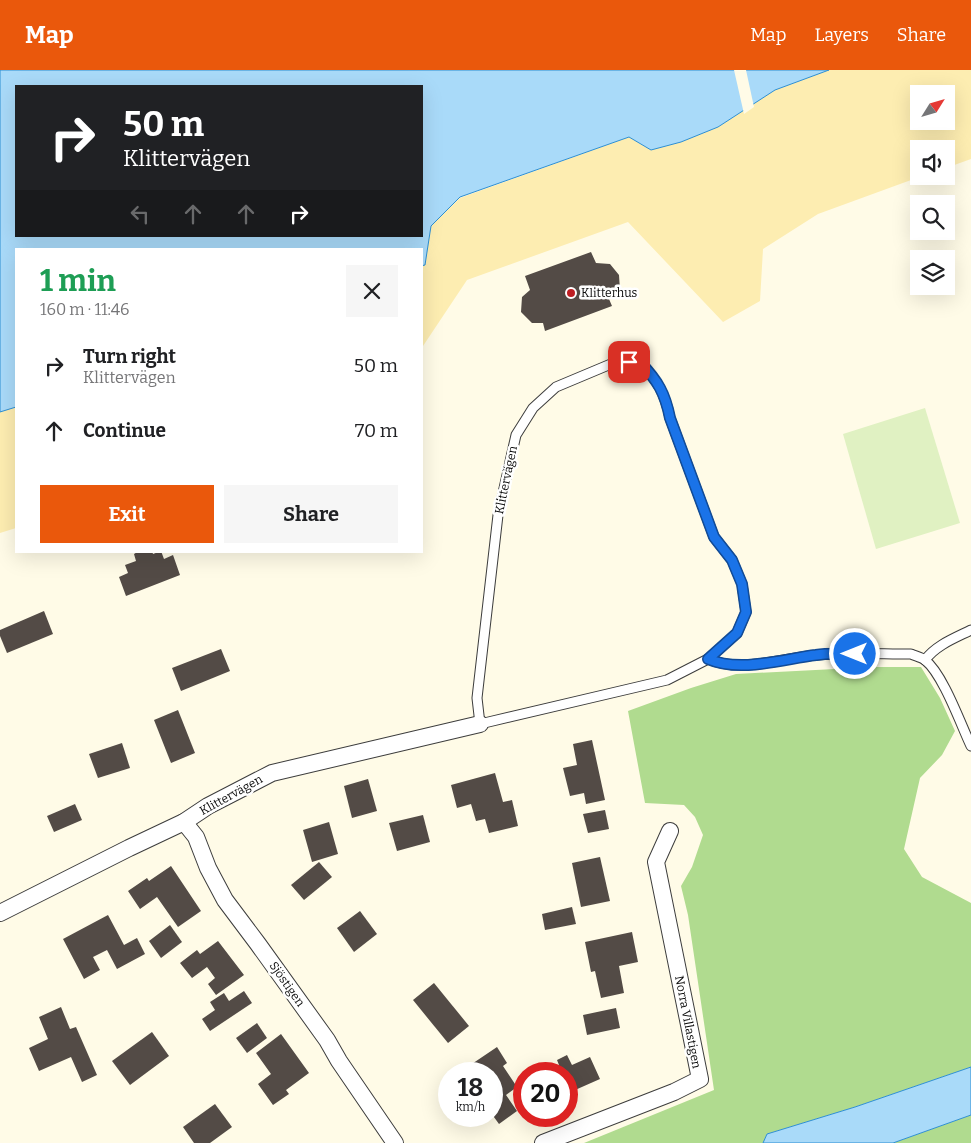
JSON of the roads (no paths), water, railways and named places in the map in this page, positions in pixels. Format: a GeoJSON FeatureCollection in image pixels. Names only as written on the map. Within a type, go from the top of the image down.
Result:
{"type":"FeatureCollection","features":[{"type":"Feature","properties":{"kind":"street","name":"Klittervägen"},"geometry":{"type":"LineString","coordinates":[[0,913],[184,822],[208,806],[272,773],[480,724]]}},
{"type":"Feature","properties":{"kind":"street","name":"Sjöstigen"},"geometry":{"type":"LineString","coordinates":[[184,822],[196,837],[208,868],[225,900],[322,1033],[395,1143]]}},
{"type":"Feature","properties":{"kind":"street","name":"Norra Villastigen"},"geometry":{"type":"LineString","coordinates":[[543,1143],[674,1092],[700,1079],[656,862],[670,831]]}},
{"type":"Feature","properties":{"kind":"lane","name":"Klittervägen"},"geometry":{"type":"LineString","coordinates":[[618,361],[640,362],[654,377],[667,402],[670,418],[714,537],[732,560],[742,584],[746,612],[737,633],[708,659],[668,680],[480,724],[478,698],[498,515],[516,435],[533,408],[556,387],[618,361]]}},
{"type":"Feature","properties":{"kind":"lane"},"geometry":{"type":"LineString","coordinates":[[924,660],[930,653],[945,643],[971,630]]}},
{"type":"Feature","properties":{"kind":"lane"},"geometry":{"type":"LineString","coordinates":[[708,659],[720,664],[763,664],[817,655],[911,654],[924,660],[942,683],[971,746]]}},
{"type":"Feature","properties":{"kind":"water"},"geometry":{"type":"Polygon","coordinates":[[[0,70],[829,70],[775,90],[718,127],[681,142],[651,150],[629,137],[460,197],[431,226],[425,265],[423,266],[423,248],[15,248],[15,407],[0,412],[0,70]]]}},
{"type":"Feature","properties":{"kind":"water"},"geometry":{"type":"Polygon","coordinates":[[[971,1067],[971,1115],[893,1143],[763,1143],[767,1134],[855,1107],[971,1067]]]}},
{"type":"Feature","properties":{"kind":"place","name":"Klitterhus"},"geometry":{"type":"Point","coordinates":[571,293]}}]}
